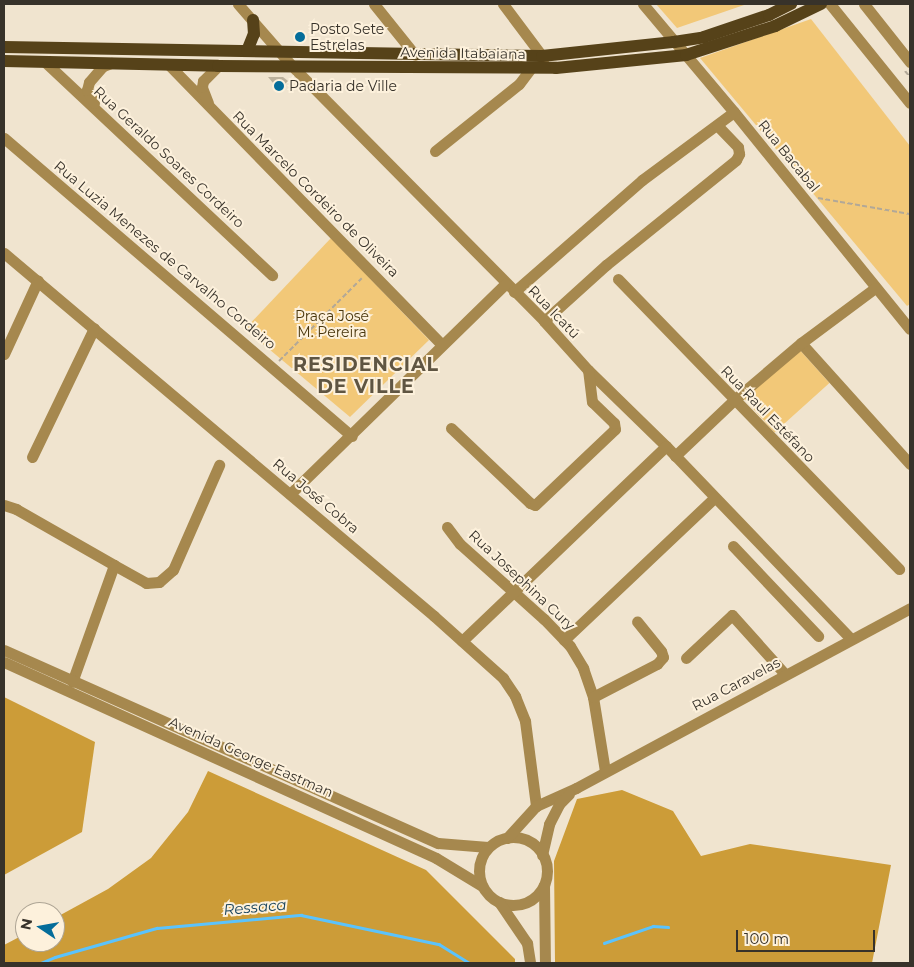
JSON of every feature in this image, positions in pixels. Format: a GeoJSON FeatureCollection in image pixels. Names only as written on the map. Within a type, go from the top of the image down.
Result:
{"type":"FeatureCollection","features":[{"type":"Feature","properties":{"kind":"main road","name":"Avenida Itabaiana"},"geometry":{"type":"LineString","coordinates":[[4,61],[218,66],[531,68],[543,62],[704,37],[769,15],[792,4]]}},
{"type":"Feature","properties":{"kind":"main road","name":"Avenida Itabaiana"},"geometry":{"type":"LineString","coordinates":[[6,45],[415,55],[543,62],[686,55],[775,26],[821,4]]}},
{"type":"Feature","properties":{"kind":"main road"},"geometry":{"type":"LineString","coordinates":[[247,52],[252,45],[254,34],[253,20]]}},
{"type":"Feature","properties":{"kind":"street","name":"Rua Icatú"},"geometry":{"type":"LineString","coordinates":[[238,4],[292,66],[509,288],[544,321],[588,370],[666,446],[851,639]]}},
{"type":"Feature","properties":{"kind":"street"},"geometry":{"type":"LineString","coordinates":[[374,4],[415,55]]}},
{"type":"Feature","properties":{"kind":"street"},"geometry":{"type":"LineString","coordinates":[[503,4],[543,62]]}},
{"type":"Feature","properties":{"kind":"street","name":"Rua Bacabal"},"geometry":{"type":"LineString","coordinates":[[643,4],[734,112],[875,288],[910,328]]}},
{"type":"Feature","properties":{"kind":"street"},"geometry":{"type":"LineString","coordinates":[[830,4],[910,103]]}},
{"type":"Feature","properties":{"kind":"street"},"geometry":{"type":"LineString","coordinates":[[864,4],[910,62]]}},
{"type":"Feature","properties":{"kind":"street","name":"Rua Geraldo Soares Cordeiro"},"geometry":{"type":"LineString","coordinates":[[44,61],[272,275]]}},
{"type":"Feature","properties":{"kind":"street"},"geometry":{"type":"LineString","coordinates":[[97,109],[87,90],[89,82],[103,66],[111,62]]}},
{"type":"Feature","properties":{"kind":"street","name":"Rua Marcelo Cordeiro de Oliveira"},"geometry":{"type":"LineString","coordinates":[[168,64],[442,345]]}},
{"type":"Feature","properties":{"kind":"street"},"geometry":{"type":"LineString","coordinates":[[211,109],[202,87],[205,78],[218,66]]}},
{"type":"Feature","properties":{"kind":"street"},"geometry":{"type":"LineString","coordinates":[[436,151],[519,84],[531,68]]}},
{"type":"Feature","properties":{"kind":"street"},"geometry":{"type":"LineString","coordinates":[[290,494],[352,436],[442,345],[642,180],[734,112]]}},
{"type":"Feature","properties":{"kind":"street"},"geometry":{"type":"LineString","coordinates":[[544,321],[606,265],[736,160],[739,154],[738,147],[717,125]]}},
{"type":"Feature","properties":{"kind":"street","name":"Rua Luzia Menezes de Carvalho Cordeiro"},"geometry":{"type":"LineString","coordinates":[[4,138],[274,366],[352,436]]}},
{"type":"Feature","properties":{"kind":"street","name":"Rua José Cobra"},"geometry":{"type":"LineString","coordinates":[[4,252],[290,494],[503,678],[521,708],[536,806]]}},
{"type":"Feature","properties":{"kind":"street","name":"Rua Raul Estéfano"},"geometry":{"type":"LineString","coordinates":[[618,279],[898,569]]}},
{"type":"Feature","properties":{"kind":"street"},"geometry":{"type":"LineString","coordinates":[[4,354],[38,280]]}},
{"type":"Feature","properties":{"kind":"street"},"geometry":{"type":"LineString","coordinates":[[675,456],[734,400],[802,343],[875,288]]}},
{"type":"Feature","properties":{"kind":"street"},"geometry":{"type":"LineString","coordinates":[[32,457],[94,328]]}},
{"type":"Feature","properties":{"kind":"street"},"geometry":{"type":"LineString","coordinates":[[802,343],[910,464]]}},
{"type":"Feature","properties":{"kind":"street"},"geometry":{"type":"LineString","coordinates":[[451,428],[530,503],[535,505],[615,428],[614,423],[592,402],[588,370]]}},
{"type":"Feature","properties":{"kind":"street"},"geometry":{"type":"LineString","coordinates":[[462,641],[666,446]]}},
{"type":"Feature","properties":{"kind":"street"},"geometry":{"type":"LineString","coordinates":[[4,505],[146,583],[159,582],[173,570],[219,465]]}},
{"type":"Feature","properties":{"kind":"street"},"geometry":{"type":"LineString","coordinates":[[564,640],[714,498]]}},
{"type":"Feature","properties":{"kind":"street","name":"Rua Josephina Cury"},"geometry":{"type":"LineString","coordinates":[[447,527],[460,544],[564,640],[583,668],[593,697],[605,772]]}},
{"type":"Feature","properties":{"kind":"street"},"geometry":{"type":"LineString","coordinates":[[733,546],[818,636]]}},
{"type":"Feature","properties":{"kind":"street"},"geometry":{"type":"LineString","coordinates":[[72,682],[114,566]]}},
{"type":"Feature","properties":{"kind":"street"},"geometry":{"type":"LineString","coordinates":[[769,584],[786,572]]}},
{"type":"Feature","properties":{"kind":"street","name":"Rua Caravelas"},"geometry":{"type":"LineString","coordinates":[[576,788],[910,608]]}},
{"type":"Feature","properties":{"kind":"street"},"geometry":{"type":"LineString","coordinates":[[686,658],[732,614],[785,674]]}},
{"type":"Feature","properties":{"kind":"street"},"geometry":{"type":"LineString","coordinates":[[593,697],[657,664],[663,658],[663,654],[637,621]]}},
{"type":"Feature","properties":{"kind":"street","name":"Avenida George Eastman"},"geometry":{"type":"LineString","coordinates":[[4,650],[72,682],[438,843],[488,847]]}},
{"type":"Feature","properties":{"kind":"street","name":"Avenida George Eastman"},"geometry":{"type":"LineString","coordinates":[[4,662],[436,858],[482,886]]}},
{"type":"Feature","properties":{"kind":"street"},"geometry":{"type":"LineString","coordinates":[[530,963],[527,943],[499,902],[486,892],[482,886],[479,865],[488,847],[507,838],[536,806],[576,788]]}},
{"type":"Feature","properties":{"kind":"street"},"geometry":{"type":"LineString","coordinates":[[545,963],[544,884],[546,875],[542,855],[550,824],[559,804],[576,788]]}},
{"type":"Feature","properties":{"kind":"street"},"geometry":{"type":"LineString","coordinates":[[507,838],[527,840],[542,855]]}},
{"type":"Feature","properties":{"kind":"street"},"geometry":{"type":"LineString","coordinates":[[499,902],[509,905],[525,902],[538,894],[544,884]]}},
{"type":"Feature","properties":{"kind":"path"},"geometry":{"type":"LineString","coordinates":[[803,198],[826,199],[910,214]]}},
{"type":"Feature","properties":{"kind":"path"},"geometry":{"type":"LineString","coordinates":[[274,366],[370,271]]}},
{"type":"Feature","properties":{"kind":"green space"},"geometry":{"type":"Polygon","coordinates":[[[656,4],[747,4],[677,28],[656,4]]]}},
{"type":"Feature","properties":{"kind":"green space"},"geometry":{"type":"Polygon","coordinates":[[[811,19],[910,146],[910,304],[907,306],[700,58],[811,19]]]}},
{"type":"Feature","properties":{"kind":"green space","name":"Praça José M. Pereira"},"geometry":{"type":"Polygon","coordinates":[[[331,238],[429,340],[350,417],[245,329],[331,238]]]}},
{"type":"Feature","properties":{"kind":"green space"},"geometry":{"type":"Polygon","coordinates":[[[798,348],[829,383],[774,432],[743,398],[798,348]]]}},
{"type":"Feature","properties":{"kind":"shaded area"},"geometry":{"type":"Polygon","coordinates":[[[4,697],[95,742],[82,832],[4,875],[4,697]]]}},
{"type":"Feature","properties":{"kind":"shaded area"},"geometry":{"type":"Polygon","coordinates":[[[208,771],[426,870],[515,959],[515,963],[4,963],[4,945],[15,939],[15,952],[65,952],[65,913],[108,889],[151,858],[188,812],[208,771]]]}},
{"type":"Feature","properties":{"kind":"shaded area"},"geometry":{"type":"Polygon","coordinates":[[[622,790],[673,811],[701,856],[750,844],[891,865],[872,963],[555,963],[554,861],[577,799],[622,790]]]}},
{"type":"Feature","properties":{"kind":"building","name":"Padaria de Ville"},"geometry":{"type":"Polygon","coordinates":[[[268,77],[283,77],[288,81],[279,90],[268,77]]]}},
{"type":"Feature","properties":{"kind":"waterway","name":"Ressaca"},"geometry":{"type":"LineString","coordinates":[[41,963],[55,957],[157,928],[301,915],[439,944],[469,963]]}},
{"type":"Feature","properties":{"kind":"waterway","name":"Ressaca"},"geometry":{"type":"LineString","coordinates":[[604,943],[653,926],[668,927]]}},
{"type":"Feature","properties":{"kind":"place","name":"Posto Sete Estrelas"},"geometry":{"type":"Point","coordinates":[300,37]}},
{"type":"Feature","properties":{"kind":"place","name":"Padaria de Ville"},"geometry":{"type":"Point","coordinates":[279,86]}},
{"type":"Feature","properties":{"kind":"district","name":"RESIDENCIAL DE VILLE"},"geometry":{"type":"Point","coordinates":[366,376]}}]}
